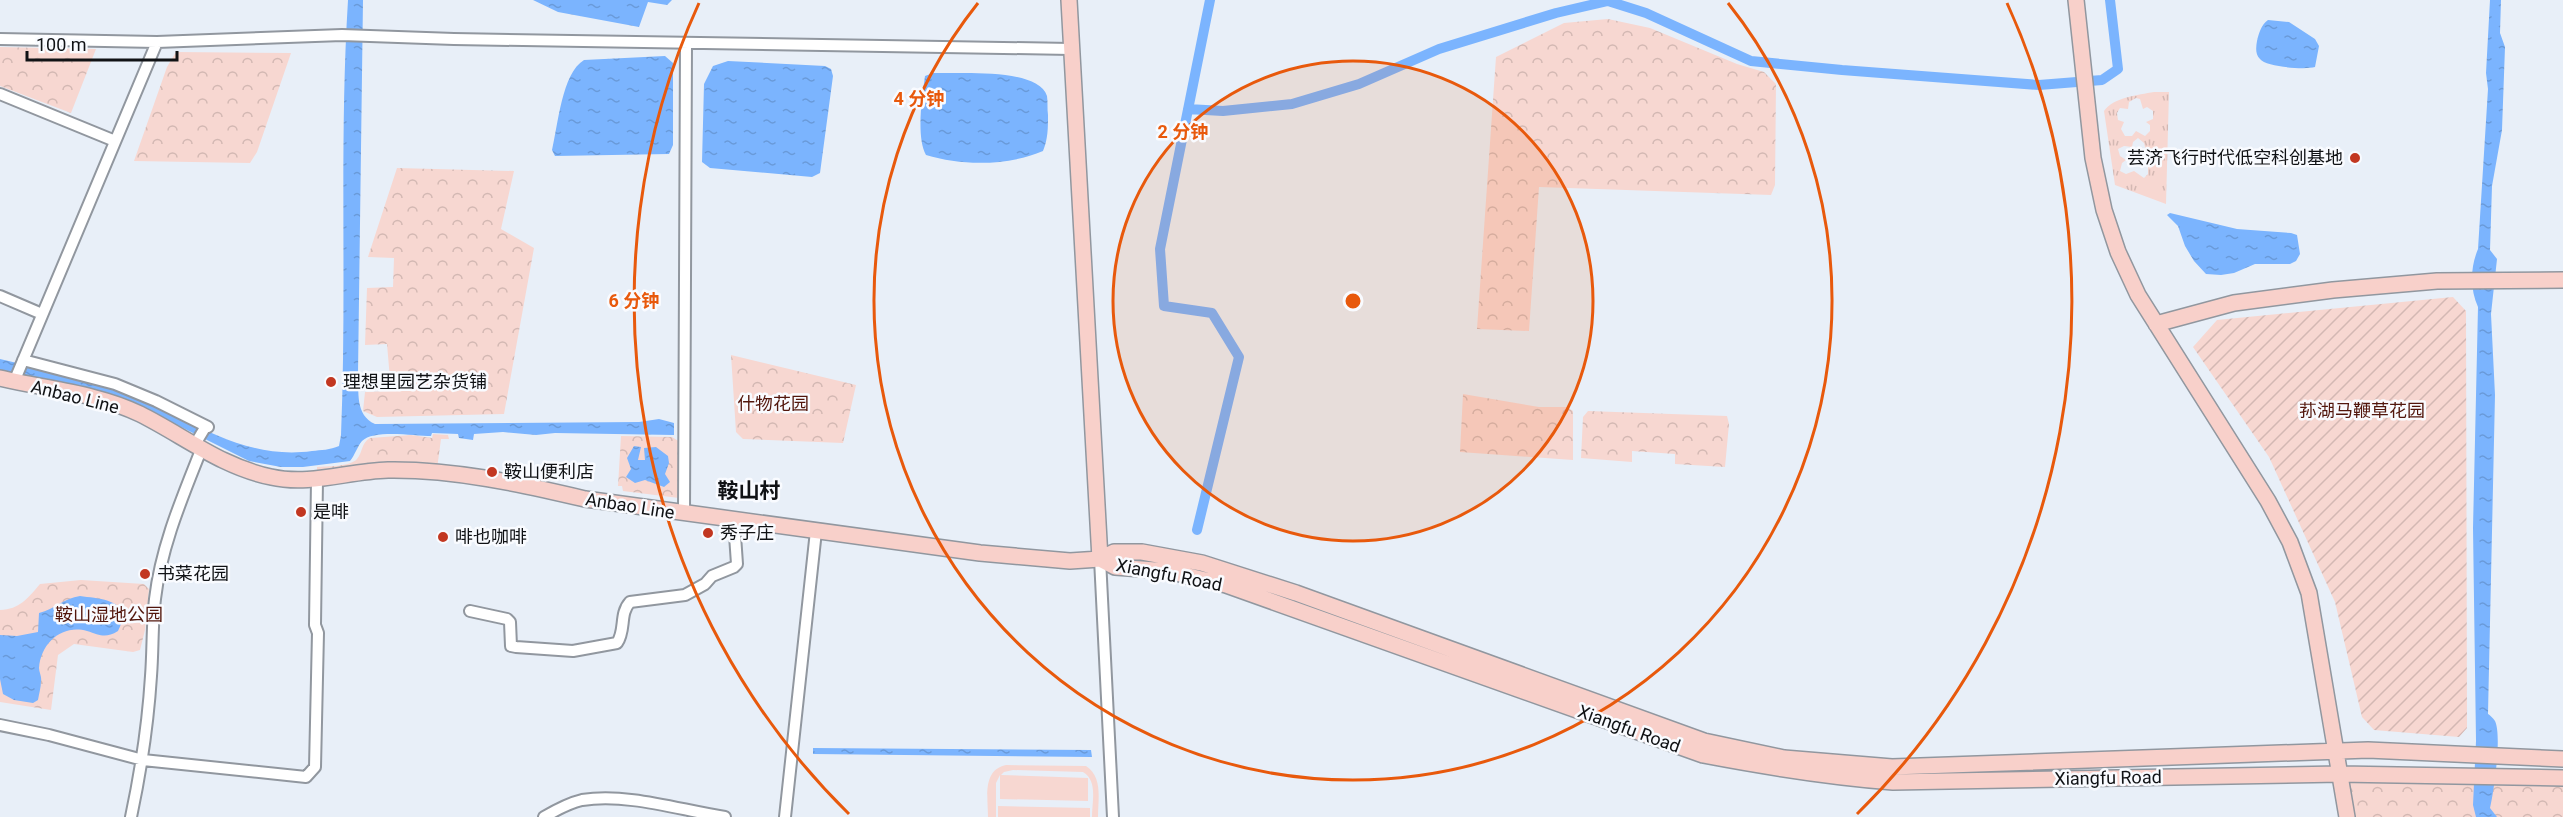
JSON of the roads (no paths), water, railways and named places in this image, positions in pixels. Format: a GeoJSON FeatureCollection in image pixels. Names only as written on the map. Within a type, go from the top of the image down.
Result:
{"type":"FeatureCollection","features":[{"type":"Feature","properties":{"kind":"main road"},"geometry":{"type":"LineString","coordinates":[[1069,0],[1100,558]]}},
{"type":"Feature","properties":{"kind":"main road"},"geometry":{"type":"LineString","coordinates":[[2076,0],[2093,158],[2104,210],[2118,252],[2138,295],[2268,501],[2290,542],[2309,593],[2347,817]]}},
{"type":"Feature","properties":{"kind":"main road"},"geometry":{"type":"LineString","coordinates":[[2156,324],[2234,303],[2333,290],[2437,281],[2563,280]]}},
{"type":"Feature","properties":{"kind":"main road","name":"Anbao Line"},"geometry":{"type":"LineString","coordinates":[[10,378],[106,401],[140,414],[246,471],[272,478],[317,480],[386,470],[424,471],[684,514],[980,553],[1070,561],[1100,558]]}},
{"type":"Feature","properties":{"kind":"main road","name":"Xiangfu Road"},"geometry":{"type":"LineString","coordinates":[[1100,558],[1114,552],[1142,552],[1202,563],[1358,615],[1704,741],[1784,758],[1892,767],[2374,750],[2563,759]]}},
{"type":"Feature","properties":{"kind":"main road","name":"Xiangfu Road"},"geometry":{"type":"LineString","coordinates":[[1100,558],[1115,567],[1168,571],[1226,585],[1703,755],[1781,771],[1893,782],[2340,774],[2563,778]]}},
{"type":"Feature","properties":{"kind":"street"},"geometry":{"type":"LineString","coordinates":[[0,39],[157,42],[342,35],[1071,49]]}},
{"type":"Feature","properties":{"kind":"street"},"geometry":{"type":"LineString","coordinates":[[10,378],[23,360],[157,42]]}},
{"type":"Feature","properties":{"kind":"street"},"geometry":{"type":"LineString","coordinates":[[684,514],[686,43]]}},
{"type":"Feature","properties":{"kind":"street"},"geometry":{"type":"LineString","coordinates":[[0,94],[115,141]]}},
{"type":"Feature","properties":{"kind":"street"},"geometry":{"type":"LineString","coordinates":[[0,296],[42,314]]}},
{"type":"Feature","properties":{"kind":"street"},"geometry":{"type":"LineString","coordinates":[[23,360],[115,384],[156,400],[206,427],[198,445],[164,555],[156,598],[152,676],[143,760],[131,817]]}},
{"type":"Feature","properties":{"kind":"street"},"geometry":{"type":"LineString","coordinates":[[0,725],[49,735],[143,760],[306,777],[315,767],[318,645],[315,625],[317,480]]}},
{"type":"Feature","properties":{"kind":"street"},"geometry":{"type":"LineString","coordinates":[[470,611],[507,619],[510,622],[509,641],[512,646],[516,647],[573,651],[617,643],[620,639],[624,608],[630,602],[661,600],[685,595],[705,584],[712,576],[737,564],[734,521]]}},
{"type":"Feature","properties":{"kind":"street"},"geometry":{"type":"LineString","coordinates":[[785,817],[816,531]]}},
{"type":"Feature","properties":{"kind":"street"},"geometry":{"type":"LineString","coordinates":[[1100,558],[1113,817]]}},
{"type":"Feature","properties":{"kind":"street"},"geometry":{"type":"LineString","coordinates":[[544,817],[580,801],[606,798],[643,802],[725,817]]}},
{"type":"Feature","properties":{"kind":"water"},"geometry":{"type":"Polygon","coordinates":[[[348,0],[363,0],[358,374],[359,402],[364,415],[375,424],[639,422],[659,419],[674,423],[674,435],[555,433],[536,435],[503,432],[474,434],[473,440],[459,438],[458,434],[432,433],[431,436],[385,434],[368,437],[362,441],[350,461],[303,467],[281,467],[249,461],[143,408],[0,370],[0,359],[102,383],[204,430],[256,448],[283,452],[322,450],[339,446],[343,381],[344,109],[348,0]]]}},
{"type":"Feature","properties":{"kind":"water"},"geometry":{"type":"Polygon","coordinates":[[[533,0],[672,0],[667,5],[648,2],[639,27],[558,12],[533,0]]]}},
{"type":"Feature","properties":{"kind":"water"},"geometry":{"type":"Polygon","coordinates":[[[2490,0],[2501,0],[2500,33],[2505,47],[2502,130],[2492,186],[2490,250],[2497,259],[2491,314],[2495,395],[2488,714],[2494,720],[2498,739],[2497,764],[2490,808],[2497,817],[2476,817],[2473,805],[2476,741],[2473,528],[2478,307],[2472,278],[2478,249],[2488,89],[2486,73],[2490,0]]]}},
{"type":"Feature","properties":{"kind":"water"},"geometry":{"type":"Polygon","coordinates":[[[2268,20],[2289,22],[2315,39],[2319,46],[2315,67],[2286,67],[2264,62],[2258,57],[2257,41],[2262,27],[2268,20]]]}},
{"type":"Feature","properties":{"kind":"water"},"geometry":{"type":"Polygon","coordinates":[[[665,56],[673,63],[673,145],[669,154],[555,156],[552,150],[562,100],[571,76],[584,60],[665,56]]]}},
{"type":"Feature","properties":{"kind":"water"},"geometry":{"type":"Polygon","coordinates":[[[728,61],[825,66],[831,69],[833,76],[820,173],[812,177],[710,168],[702,162],[704,84],[713,66],[728,61]]]}},
{"type":"Feature","properties":{"kind":"water"},"geometry":{"type":"Polygon","coordinates":[[[933,73],[1014,76],[1029,80],[1041,87],[1047,96],[1048,115],[1047,138],[1043,151],[1015,160],[985,163],[940,159],[926,155],[920,128],[921,105],[925,76],[933,73]]]}},
{"type":"Feature","properties":{"kind":"water"},"geometry":{"type":"Polygon","coordinates":[[[2170,213],[2237,229],[2291,233],[2297,235],[2300,254],[2296,261],[2290,264],[2255,264],[2234,273],[2206,274],[2194,261],[2185,246],[2178,226],[2167,215],[2170,213]]]}},
{"type":"Feature","properties":{"kind":"water"},"geometry":{"type":"Polygon","coordinates":[[[634,446],[641,447],[638,460],[645,460],[644,448],[656,447],[668,456],[669,463],[665,474],[670,482],[664,487],[645,480],[635,483],[626,477],[631,469],[627,458],[634,446]]]}},
{"type":"Feature","properties":{"kind":"water"},"geometry":{"type":"Polygon","coordinates":[[[80,596],[106,600],[119,607],[122,621],[118,631],[106,636],[78,630],[62,633],[55,637],[44,650],[39,668],[41,679],[38,700],[33,703],[14,700],[3,694],[0,679],[0,635],[17,636],[38,632],[39,613],[80,596]]]}},
{"type":"Feature","properties":{"kind":"water"},"geometry":{"type":"Polygon","coordinates":[[[813,748],[1091,750],[1092,757],[813,754],[813,748]]]}},
{"type":"Feature","properties":{"kind":"waterway"},"geometry":{"type":"LineString","coordinates":[[1197,530],[1239,357],[1212,313],[1164,306],[1160,249],[1210,0]]}},
{"type":"Feature","properties":{"kind":"waterway"},"geometry":{"type":"LineString","coordinates":[[1188,109],[1223,111],[1292,104],[1359,84],[1439,49],[1556,13],[1608,1],[1646,13],[1751,61],[2039,85],[2102,80],[2118,69],[2110,0]]}},
{"type":"Feature","properties":{"kind":"place","name":"芸济飞行时代低空科创基地"},"geometry":{"type":"Point","coordinates":[2355,158]}},
{"type":"Feature","properties":{"kind":"place","name":"理想里园艺杂货铺"},"geometry":{"type":"Point","coordinates":[331,382]}},
{"type":"Feature","properties":{"kind":"place","name":"鞍山便利店"},"geometry":{"type":"Point","coordinates":[492,472]}},
{"type":"Feature","properties":{"kind":"place","name":"是啡"},"geometry":{"type":"Point","coordinates":[301,512]}},
{"type":"Feature","properties":{"kind":"place","name":"秀子庄"},"geometry":{"type":"Point","coordinates":[708,533]}},
{"type":"Feature","properties":{"kind":"place","name":"啡也咖啡"},"geometry":{"type":"Point","coordinates":[443,537]}},
{"type":"Feature","properties":{"kind":"place","name":"书菜花园"},"geometry":{"type":"Point","coordinates":[145,574]}},
{"type":"Feature","properties":{"kind":"district","name":"鞍山村"},"geometry":{"type":"Point","coordinates":[749,491]}},
{"type":"Feature","properties":{"kind":"park label","name":"什物花园"},"geometry":{"type":"Point","coordinates":[773,404]}},
{"type":"Feature","properties":{"kind":"park label","name":"荪湖马鞭草花园"},"geometry":{"type":"Point","coordinates":[2362,411]}},
{"type":"Feature","properties":{"kind":"park label","name":"鞍山湿地公园"},"geometry":{"type":"Point","coordinates":[109,615]}}]}
